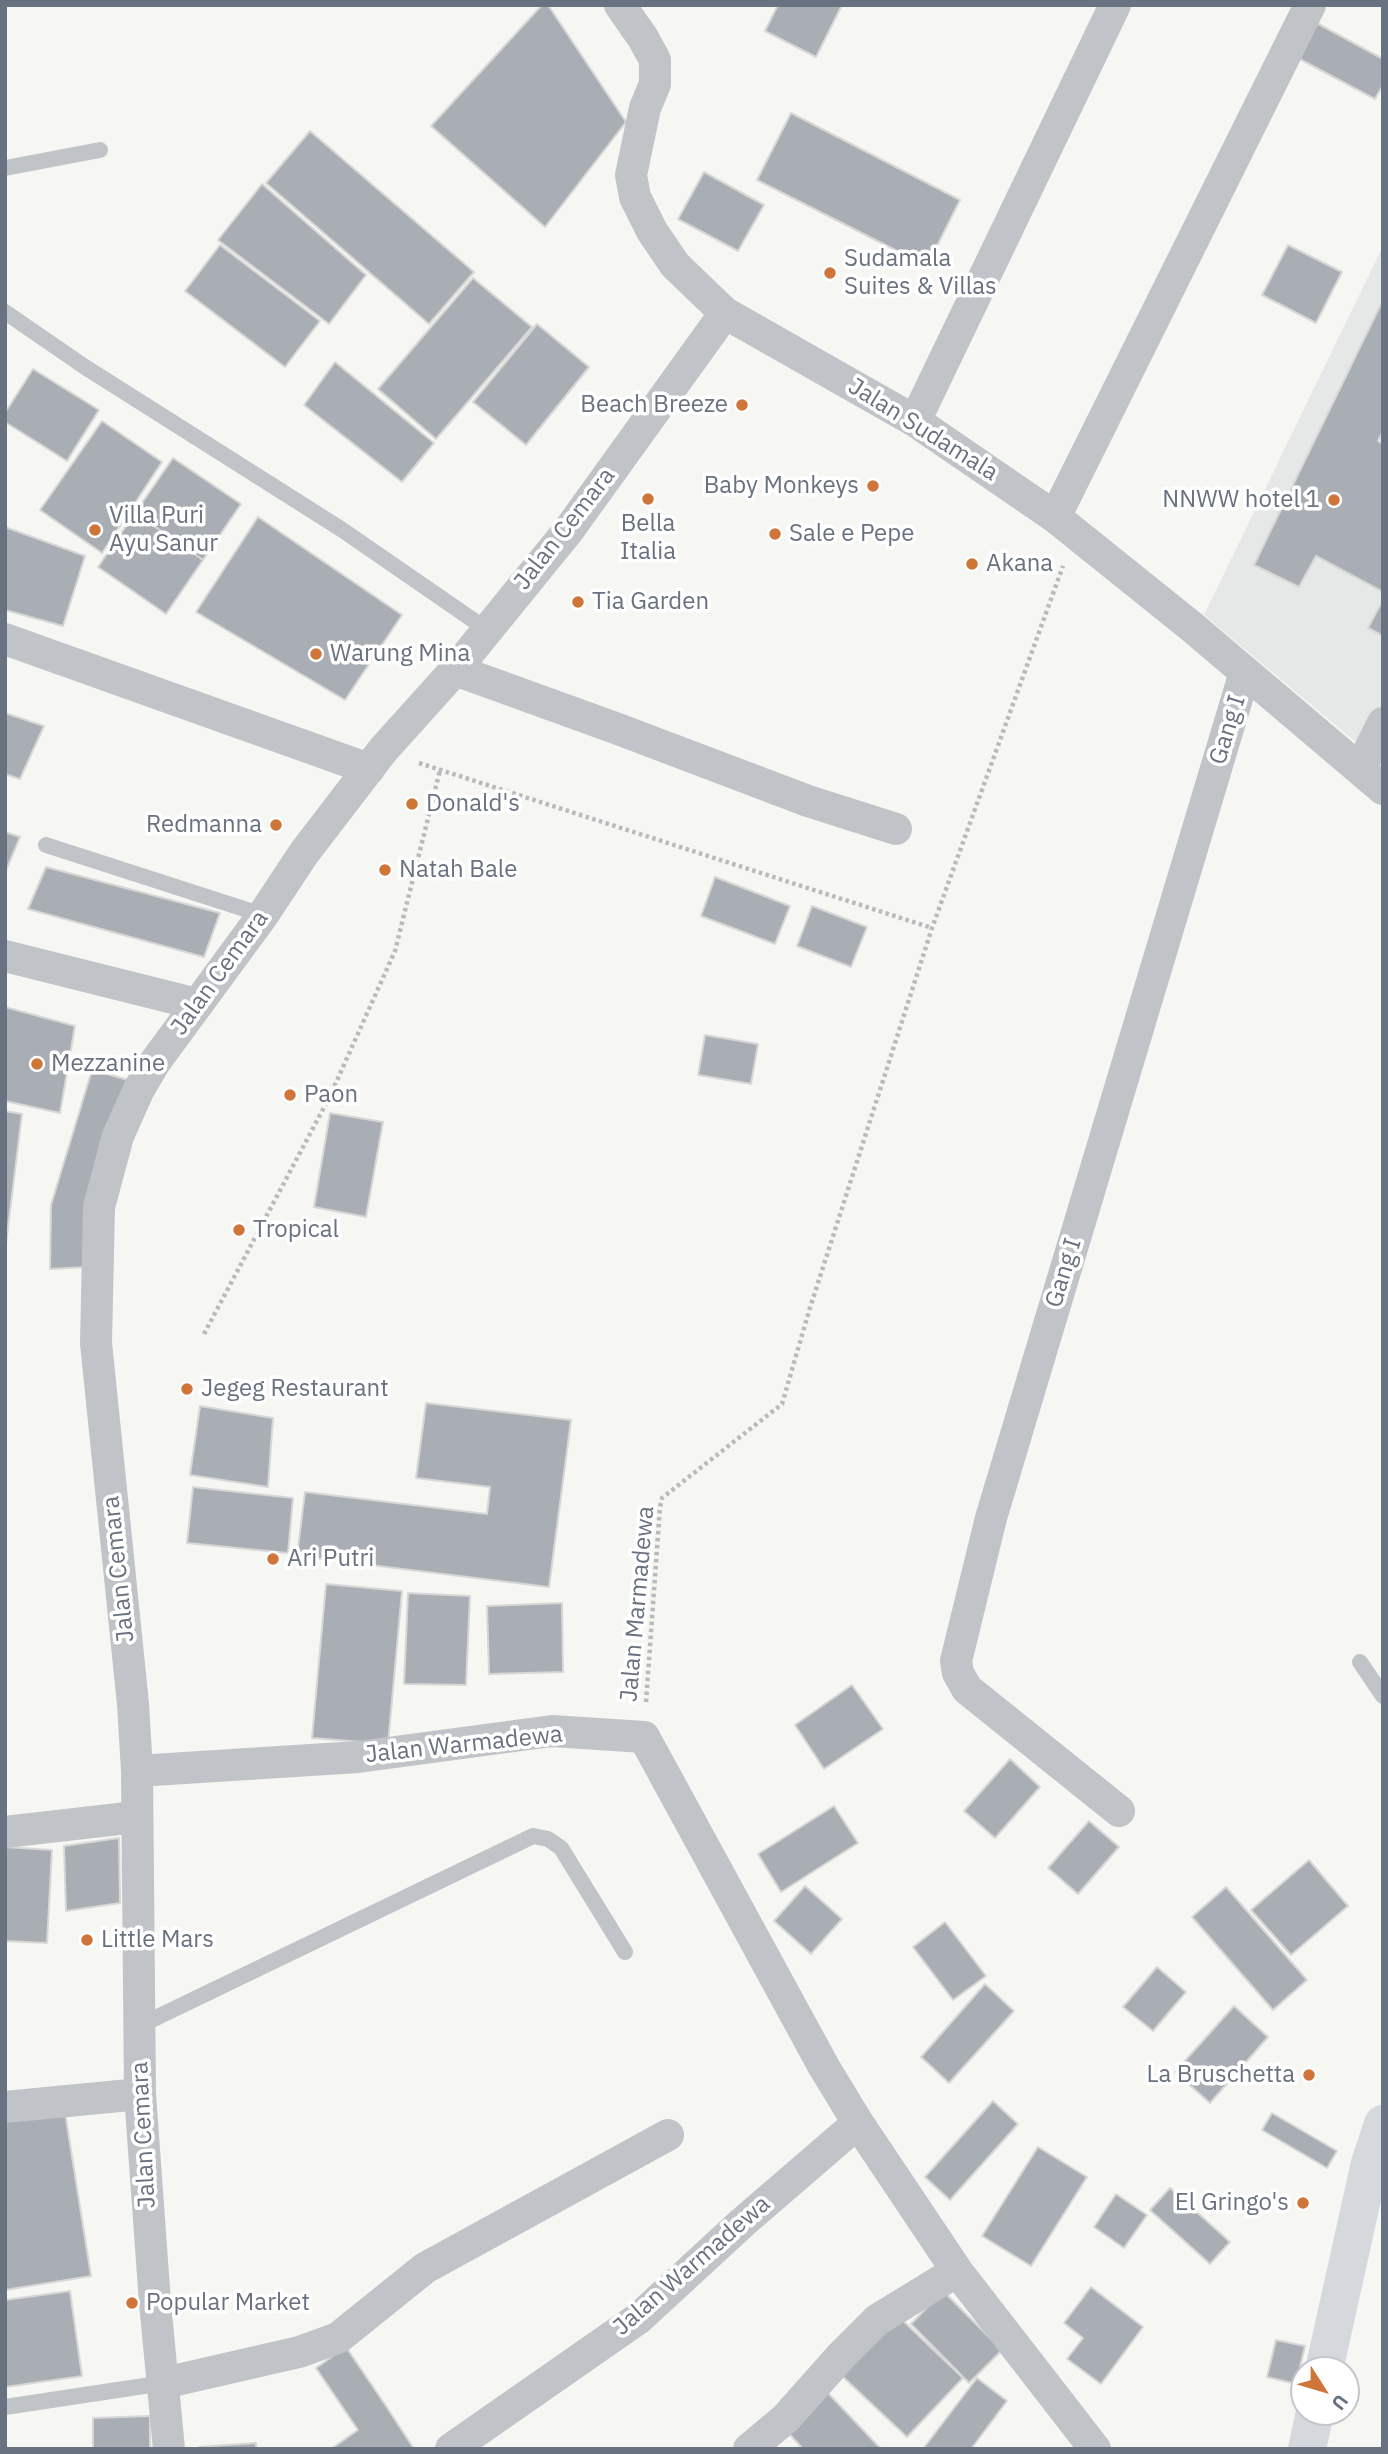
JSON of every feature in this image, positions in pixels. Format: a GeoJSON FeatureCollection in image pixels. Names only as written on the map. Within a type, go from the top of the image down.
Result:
{"type":"FeatureCollection","features":[{"type":"Feature","properties":{"kind":"street","name":"Jalan Sudamala"},"geometry":{"type":"LineString","coordinates":[[620,5],[655,60],[655,84],[645,108],[631,175],[635,197],[652,231],[676,265],[724,313],[915,421],[1065,525],[1371,779]]}},
{"type":"Feature","properties":{"kind":"street"},"geometry":{"type":"LineString","coordinates":[[915,421],[1115,5]]}},
{"type":"Feature","properties":{"kind":"street"},"geometry":{"type":"LineString","coordinates":[[1065,525],[1310,5]]}},
{"type":"Feature","properties":{"kind":"street","name":"Jalan Cemara"},"geometry":{"type":"LineString","coordinates":[[169,2449],[140,2094],[141,2025],[133,1704],[96,1343],[99,1207],[118,1136],[139,1089],[197,1004],[263,915],[304,853],[376,760],[455,670],[568,531],[724,313]]}},
{"type":"Feature","properties":{"kind":"street"},"geometry":{"type":"LineString","coordinates":[[5,639],[376,760]]}},
{"type":"Feature","properties":{"kind":"street"},"geometry":{"type":"LineString","coordinates":[[455,670],[808,801],[896,829]]}},
{"type":"Feature","properties":{"kind":"street","name":"Gang I"},"geometry":{"type":"LineString","coordinates":[[1119,1811],[967,1689],[958,1673],[956,1661],[991,1518],[1245,672]]}},
{"type":"Feature","properties":{"kind":"street"},"geometry":{"type":"LineString","coordinates":[[1371,779],[1383,723]]}},
{"type":"Feature","properties":{"kind":"street"},"geometry":{"type":"LineString","coordinates":[[5,956],[197,1004]]}},
{"type":"Feature","properties":{"kind":"street","name":"Jalan Warmadewa"},"geometry":{"type":"LineString","coordinates":[[136,1771],[358,1757],[552,1731],[644,1737]]}},
{"type":"Feature","properties":{"kind":"street"},"geometry":{"type":"LineString","coordinates":[[644,1737],[824,2067],[858,2123],[957,2271],[1095,2449]]}},
{"type":"Feature","properties":{"kind":"street"},"geometry":{"type":"LineString","coordinates":[[5,1832],[136,1817]]}},
{"type":"Feature","properties":{"kind":"street"},"geometry":{"type":"LineString","coordinates":[[5,2107],[140,2094]]}},
{"type":"Feature","properties":{"kind":"street","name":"Jalan Warmadewa"},"geometry":{"type":"LineString","coordinates":[[451,2449],[639,2318],[742,2223],[858,2123]]}},
{"type":"Feature","properties":{"kind":"street"},"geometry":{"type":"LineString","coordinates":[[1327,2356],[1370,2163],[1383,2124]]}},
{"type":"Feature","properties":{"kind":"street"},"geometry":{"type":"LineString","coordinates":[[164,2383],[299,2352],[338,2337],[425,2268],[668,2135]]}},
{"type":"Feature","properties":{"kind":"street"},"geometry":{"type":"LineString","coordinates":[[749,2449],[786,2418],[877,2320],[957,2271]]}},
{"type":"Feature","properties":{"kind":"street"},"geometry":{"type":"LineString","coordinates":[[1307,2449],[1312,2426]]}},
{"type":"Feature","properties":{"kind":"lane"},"geometry":{"type":"LineString","coordinates":[[5,168],[100,150]]}},
{"type":"Feature","properties":{"kind":"lane"},"geometry":{"type":"LineString","coordinates":[[5,312],[85,367],[341,529],[486,629]]}},
{"type":"Feature","properties":{"kind":"lane"},"geometry":{"type":"LineString","coordinates":[[46,845],[263,915]]}},
{"type":"Feature","properties":{"kind":"lane"},"geometry":{"type":"LineString","coordinates":[[1360,1662],[1383,1696]]}},
{"type":"Feature","properties":{"kind":"lane"},"geometry":{"type":"LineString","coordinates":[[141,2025],[533,1836],[548,1839],[561,1848],[625,1952]]}},
{"type":"Feature","properties":{"kind":"lane"},"geometry":{"type":"LineString","coordinates":[[5,2407],[164,2383]]}},
{"type":"Feature","properties":{"kind":"path"},"geometry":{"type":"LineString","coordinates":[[376,760],[440,770],[932,928],[1065,525]]}},
{"type":"Feature","properties":{"kind":"path"},"geometry":{"type":"LineString","coordinates":[[204,1334],[330,1096],[395,951],[440,770]]}},
{"type":"Feature","properties":{"kind":"path","name":"Jalan Marmadewa"},"geometry":{"type":"LineString","coordinates":[[644,1737],[662,1498],[782,1404],[809,1311],[932,928]]}},
{"type":"Feature","properties":{"kind":"shaded area"},"geometry":{"type":"Polygon","coordinates":[[[1383,246],[1383,711],[1363,748],[1204,615],[1383,246]]]}},
{"type":"Feature","properties":{"kind":"building"},"geometry":{"type":"Polygon","coordinates":[[[542,5],[548,5],[626,122],[545,227],[431,126],[542,5]]]}},
{"type":"Feature","properties":{"kind":"building"},"geometry":{"type":"Polygon","coordinates":[[[778,5],[842,5],[816,57],[765,31],[778,5]]]}},
{"type":"Feature","properties":{"kind":"building"},"geometry":{"type":"Polygon","coordinates":[[[1313,21],[1383,59],[1383,85],[1375,99],[1294,56],[1313,21]]]}},
{"type":"Feature","properties":{"kind":"building"},"geometry":{"type":"Polygon","coordinates":[[[791,113],[960,200],[927,266],[757,180],[791,113]]]}},
{"type":"Feature","properties":{"kind":"building"},"geometry":{"type":"Polygon","coordinates":[[[310,131],[474,272],[429,324],[266,183],[310,131]]]}},
{"type":"Feature","properties":{"kind":"building"},"geometry":{"type":"Polygon","coordinates":[[[704,172],[764,205],[738,251],[678,219],[704,172]]]}},
{"type":"Feature","properties":{"kind":"building"},"geometry":{"type":"Polygon","coordinates":[[[262,184],[366,275],[329,324],[218,240],[262,184]]]}},
{"type":"Feature","properties":{"kind":"building"},"geometry":{"type":"Polygon","coordinates":[[[220,245],[320,321],[285,367],[185,291],[220,245]]]}},
{"type":"Feature","properties":{"kind":"building"},"geometry":{"type":"Polygon","coordinates":[[[1288,245],[1342,272],[1316,323],[1262,295],[1288,245]]]}},
{"type":"Feature","properties":{"kind":"building"},"geometry":{"type":"Polygon","coordinates":[[[473,278],[532,327],[436,439],[378,389],[473,278]]]}},
{"type":"Feature","properties":{"kind":"building","name":"NNWW hotel 1"},"geometry":{"type":"Polygon","coordinates":[[[1383,300],[1383,431],[1378,441],[1383,444],[1383,592],[1316,556],[1299,587],[1254,565],[1383,300]]]}},
{"type":"Feature","properties":{"kind":"building"},"geometry":{"type":"Polygon","coordinates":[[[537,324],[589,367],[526,445],[473,402],[537,324]]]}},
{"type":"Feature","properties":{"kind":"building"},"geometry":{"type":"Polygon","coordinates":[[[335,362],[434,443],[402,482],[304,405],[335,362]]]}},
{"type":"Feature","properties":{"kind":"building"},"geometry":{"type":"Polygon","coordinates":[[[33,369],[99,410],[67,461],[5,422],[5,413],[33,369]]]}},
{"type":"Feature","properties":{"kind":"building"},"geometry":{"type":"Polygon","coordinates":[[[102,421],[162,462],[102,553],[40,510],[102,421]]]}},
{"type":"Feature","properties":{"kind":"building"},"geometry":{"type":"Polygon","coordinates":[[[173,458],[241,504],[203,560],[135,513],[173,458]]]}},
{"type":"Feature","properties":{"kind":"building"},"geometry":{"type":"Polygon","coordinates":[[[135,513],[203,560],[166,614],[98,567],[135,513]]]}},
{"type":"Feature","properties":{"kind":"building"},"geometry":{"type":"Polygon","coordinates":[[[258,517],[402,615],[345,700],[196,612],[258,517]]]}},
{"type":"Feature","properties":{"kind":"building"},"geometry":{"type":"Polygon","coordinates":[[[5,527],[85,556],[63,626],[5,610],[5,527]]]}},
{"type":"Feature","properties":{"kind":"building"},"geometry":{"type":"Polygon","coordinates":[[[1383,600],[1383,636],[1368,628],[1383,600]]]}},
{"type":"Feature","properties":{"kind":"building"},"geometry":{"type":"Polygon","coordinates":[[[5,713],[44,726],[20,779],[5,774],[5,713]]]}},
{"type":"Feature","properties":{"kind":"building"},"geometry":{"type":"Polygon","coordinates":[[[5,832],[20,837],[5,873],[5,832]]]}},
{"type":"Feature","properties":{"kind":"building"},"geometry":{"type":"Polygon","coordinates":[[[46,867],[220,913],[204,957],[28,909],[46,867]]]}},
{"type":"Feature","properties":{"kind":"building"},"geometry":{"type":"Polygon","coordinates":[[[715,877],[790,906],[775,944],[701,916],[715,877]]]}},
{"type":"Feature","properties":{"kind":"building"},"geometry":{"type":"Polygon","coordinates":[[[812,906],[867,927],[851,967],[797,946],[812,906]]]}},
{"type":"Feature","properties":{"kind":"building","name":"Mezzanine"},"geometry":{"type":"Polygon","coordinates":[[[5,1007],[75,1026],[60,1113],[5,1101],[5,1007]]]}},
{"type":"Feature","properties":{"kind":"building"},"geometry":{"type":"Polygon","coordinates":[[[705,1035],[758,1044],[751,1084],[698,1075],[705,1035]]]}},
{"type":"Feature","properties":{"kind":"building"},"geometry":{"type":"Polygon","coordinates":[[[92,1070],[132,1081],[88,1267],[50,1269],[51,1205],[92,1070]]]}},
{"type":"Feature","properties":{"kind":"building"},"geometry":{"type":"Polygon","coordinates":[[[5,1111],[22,1114],[5,1252],[5,1111]]]}},
{"type":"Feature","properties":{"kind":"building"},"geometry":{"type":"Polygon","coordinates":[[[330,1113],[383,1122],[366,1217],[314,1207],[330,1113]]]}},
{"type":"Feature","properties":{"kind":"building"},"geometry":{"type":"Polygon","coordinates":[[[426,1403],[571,1420],[549,1587],[297,1556],[305,1492],[487,1514],[490,1487],[416,1478],[426,1403]]]}},
{"type":"Feature","properties":{"kind":"building"},"geometry":{"type":"Polygon","coordinates":[[[200,1406],[273,1418],[268,1487],[190,1475],[200,1406]]]}},
{"type":"Feature","properties":{"kind":"building"},"geometry":{"type":"Polygon","coordinates":[[[193,1487],[293,1498],[288,1553],[187,1543],[193,1487]]]}},
{"type":"Feature","properties":{"kind":"building"},"geometry":{"type":"Polygon","coordinates":[[[326,1584],[402,1591],[388,1744],[312,1738],[326,1584]]]}},
{"type":"Feature","properties":{"kind":"building"},"geometry":{"type":"Polygon","coordinates":[[[408,1593],[470,1596],[466,1685],[404,1684],[408,1593]]]}},
{"type":"Feature","properties":{"kind":"building"},"geometry":{"type":"Polygon","coordinates":[[[562,1603],[563,1672],[489,1674],[487,1606],[562,1603]]]}},
{"type":"Feature","properties":{"kind":"building"},"geometry":{"type":"Polygon","coordinates":[[[852,1685],[883,1729],[824,1769],[795,1725],[852,1685]]]}},
{"type":"Feature","properties":{"kind":"building"},"geometry":{"type":"Polygon","coordinates":[[[1010,1759],[1040,1787],[995,1838],[964,1811],[1010,1759]]]}},
{"type":"Feature","properties":{"kind":"building"},"geometry":{"type":"Polygon","coordinates":[[[834,1806],[858,1843],[781,1892],[758,1854],[834,1806]]]}},
{"type":"Feature","properties":{"kind":"building"},"geometry":{"type":"Polygon","coordinates":[[[1089,1821],[1119,1847],[1078,1894],[1048,1868],[1089,1821]]]}},
{"type":"Feature","properties":{"kind":"building"},"geometry":{"type":"Polygon","coordinates":[[[119,1838],[120,1903],[66,1911],[64,1846],[119,1838]]]}},
{"type":"Feature","properties":{"kind":"building"},"geometry":{"type":"Polygon","coordinates":[[[5,1847],[52,1850],[47,1943],[5,1941],[5,1847]]]}},
{"type":"Feature","properties":{"kind":"building"},"geometry":{"type":"Polygon","coordinates":[[[1309,1860],[1348,1906],[1291,1955],[1251,1910],[1309,1860]]]}},
{"type":"Feature","properties":{"kind":"building"},"geometry":{"type":"Polygon","coordinates":[[[805,1886],[842,1919],[811,1954],[774,1921],[805,1886]]]}},
{"type":"Feature","properties":{"kind":"building"},"geometry":{"type":"Polygon","coordinates":[[[1226,1887],[1307,1980],[1273,2010],[1192,1917],[1226,1887]]]}},
{"type":"Feature","properties":{"kind":"building"},"geometry":{"type":"Polygon","coordinates":[[[945,1922],[986,1976],[953,2000],[913,1947],[945,1922]]]}},
{"type":"Feature","properties":{"kind":"building"},"geometry":{"type":"Polygon","coordinates":[[[1157,1967],[1186,1992],[1153,2031],[1123,2007],[1157,1967]]]}},
{"type":"Feature","properties":{"kind":"building"},"geometry":{"type":"Polygon","coordinates":[[[985,1984],[1014,2011],[949,2083],[921,2057],[985,1984]]]}},
{"type":"Feature","properties":{"kind":"building"},"geometry":{"type":"Polygon","coordinates":[[[1234,2006],[1268,2037],[1210,2103],[1175,2072],[1234,2006]]]}},
{"type":"Feature","properties":{"kind":"building"},"geometry":{"type":"Polygon","coordinates":[[[993,2101],[1018,2124],[950,2200],[925,2177],[993,2101]]]}},
{"type":"Feature","properties":{"kind":"building"},"geometry":{"type":"Polygon","coordinates":[[[64,2106],[91,2276],[5,2290],[5,2116],[64,2106]]]}},
{"type":"Feature","properties":{"kind":"building"},"geometry":{"type":"Polygon","coordinates":[[[1272,2113],[1337,2151],[1327,2168],[1262,2130],[1272,2113]]]}},
{"type":"Feature","properties":{"kind":"building"},"geometry":{"type":"Polygon","coordinates":[[[1038,2147],[1087,2177],[1031,2266],[982,2236],[1038,2147]]]}},
{"type":"Feature","properties":{"kind":"building"},"geometry":{"type":"Polygon","coordinates":[[[1170,2188],[1230,2242],[1210,2264],[1150,2210],[1170,2188]]]}},
{"type":"Feature","properties":{"kind":"building"},"geometry":{"type":"Polygon","coordinates":[[[1116,2194],[1147,2215],[1124,2248],[1094,2227],[1116,2194]]]}},
{"type":"Feature","properties":{"kind":"building"},"geometry":{"type":"Polygon","coordinates":[[[1091,2287],[1143,2327],[1101,2384],[1067,2359],[1083,2338],[1064,2323],[1091,2287]]]}},
{"type":"Feature","properties":{"kind":"building"},"geometry":{"type":"Polygon","coordinates":[[[70,2291],[82,2376],[5,2387],[5,2300],[70,2291]]]}},
{"type":"Feature","properties":{"kind":"building"},"geometry":{"type":"Polygon","coordinates":[[[943,2291],[1002,2350],[969,2383],[911,2324],[943,2291]]]}},
{"type":"Feature","properties":{"kind":"building"},"geometry":{"type":"Polygon","coordinates":[[[898,2316],[963,2378],[907,2437],[841,2375],[898,2316]]]}},
{"type":"Feature","properties":{"kind":"building"},"geometry":{"type":"Polygon","coordinates":[[[1276,2340],[1305,2346],[1303,2356],[1290,2356],[1290,2383],[1267,2377],[1276,2340]]]}},
{"type":"Feature","properties":{"kind":"building"},"geometry":{"type":"Polygon","coordinates":[[[346,2347],[414,2449],[331,2449],[358,2430],[316,2368],[346,2347]]]}},
{"type":"Feature","properties":{"kind":"building"},"geometry":{"type":"Polygon","coordinates":[[[977,2378],[1007,2401],[971,2449],[923,2449],[977,2378]]]}},
{"type":"Feature","properties":{"kind":"building"},"geometry":{"type":"Polygon","coordinates":[[[826,2391],[881,2449],[803,2449],[785,2429],[826,2391]]]}},
{"type":"Feature","properties":{"kind":"building"},"geometry":{"type":"Polygon","coordinates":[[[150,2416],[150,2449],[93,2449],[93,2418],[150,2416]]]}},
{"type":"Feature","properties":{"kind":"building"},"geometry":{"type":"Polygon","coordinates":[[[256,2443],[256,2449],[199,2449],[199,2447],[256,2443]]]}},
{"type":"Feature","properties":{"kind":"place","name":"Sudamala Suites & Villas"},"geometry":{"type":"Point","coordinates":[830,273]}},
{"type":"Feature","properties":{"kind":"place","name":"Beach Breeze"},"geometry":{"type":"Point","coordinates":[742,405]}},
{"type":"Feature","properties":{"kind":"place","name":"Baby Monkeys"},"geometry":{"type":"Point","coordinates":[873,486]}},
{"type":"Feature","properties":{"kind":"place","name":"Bella Italia"},"geometry":{"type":"Point","coordinates":[648,499]}},
{"type":"Feature","properties":{"kind":"place","name":"NNWW hotel 1"},"geometry":{"type":"Point","coordinates":[1334,500]}},
{"type":"Feature","properties":{"kind":"place","name":"Villa Puri Ayu Sanur"},"geometry":{"type":"Point","coordinates":[95,530]}},
{"type":"Feature","properties":{"kind":"place","name":"Sale e Pepe"},"geometry":{"type":"Point","coordinates":[775,534]}},
{"type":"Feature","properties":{"kind":"place","name":"Akana"},"geometry":{"type":"Point","coordinates":[972,564]}},
{"type":"Feature","properties":{"kind":"place","name":"Tia Garden"},"geometry":{"type":"Point","coordinates":[578,602]}},
{"type":"Feature","properties":{"kind":"place","name":"Warung Mina"},"geometry":{"type":"Point","coordinates":[316,654]}},
{"type":"Feature","properties":{"kind":"place","name":"Donald's"},"geometry":{"type":"Point","coordinates":[412,804]}},
{"type":"Feature","properties":{"kind":"place","name":"Redmanna"},"geometry":{"type":"Point","coordinates":[276,825]}},
{"type":"Feature","properties":{"kind":"place","name":"Natah Bale"},"geometry":{"type":"Point","coordinates":[385,870]}},
{"type":"Feature","properties":{"kind":"place","name":"Mezzanine"},"geometry":{"type":"Point","coordinates":[37,1064]}},
{"type":"Feature","properties":{"kind":"place","name":"Paon"},"geometry":{"type":"Point","coordinates":[290,1095]}},
{"type":"Feature","properties":{"kind":"place","name":"Tropical"},"geometry":{"type":"Point","coordinates":[239,1230]}},
{"type":"Feature","properties":{"kind":"place","name":"Jegeg Restaurant"},"geometry":{"type":"Point","coordinates":[187,1389]}},
{"type":"Feature","properties":{"kind":"place","name":"Ari Putri"},"geometry":{"type":"Point","coordinates":[273,1559]}},
{"type":"Feature","properties":{"kind":"place","name":"Little Mars"},"geometry":{"type":"Point","coordinates":[87,1940]}},
{"type":"Feature","properties":{"kind":"place","name":"La Bruschetta"},"geometry":{"type":"Point","coordinates":[1309,2075]}},
{"type":"Feature","properties":{"kind":"place","name":"El Gringo's"},"geometry":{"type":"Point","coordinates":[1303,2203]}},
{"type":"Feature","properties":{"kind":"place","name":"Popular Market"},"geometry":{"type":"Point","coordinates":[132,2303]}}]}
